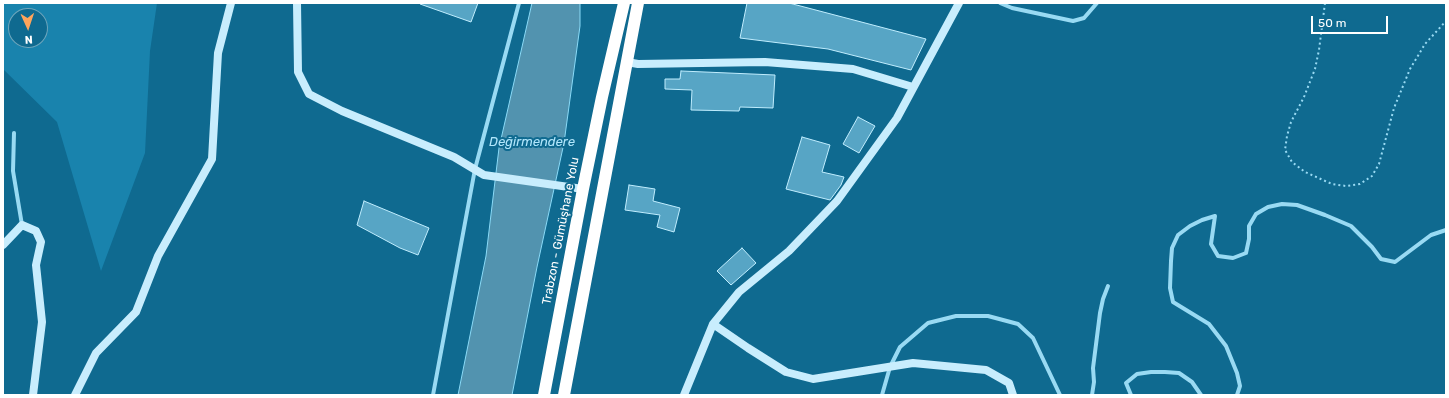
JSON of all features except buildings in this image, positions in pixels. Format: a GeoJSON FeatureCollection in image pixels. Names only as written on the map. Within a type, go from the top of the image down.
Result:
{"type":"FeatureCollection","features":[{"type":"Feature","properties":{"kind":"highway","name":"Trabzon - Gümüşhane Yolu"},"geometry":{"type":"LineString","coordinates":[[544,395],[583,189],[602,97],[624,3]]}},
{"type":"Feature","properties":{"kind":"highway"},"geometry":{"type":"LineString","coordinates":[[564,395],[638,3]]}},
{"type":"Feature","properties":{"kind":"street"},"geometry":{"type":"LineString","coordinates":[[75,395],[96,353],[136,312],[158,256],[212,159],[218,53],[231,3]]}},
{"type":"Feature","properties":{"kind":"street"},"geometry":{"type":"LineString","coordinates":[[297,3],[298,72],[308,94],[342,111],[454,157],[484,175],[583,189]]}},
{"type":"Feature","properties":{"kind":"street"},"geometry":{"type":"LineString","coordinates":[[433,395],[475,170],[519,3]]}},
{"type":"Feature","properties":{"kind":"street"},"geometry":{"type":"LineString","coordinates":[[684,395],[713,324],[739,292],[789,251],[837,200],[897,118],[959,3]]}},
{"type":"Feature","properties":{"kind":"street"},"geometry":{"type":"LineString","coordinates":[[1000,3],[1012,8],[1073,21],[1084,18],[1097,3]]}},
{"type":"Feature","properties":{"kind":"street"},"geometry":{"type":"LineString","coordinates":[[627,62],[638,64],[765,62],[852,69],[913,87]]}},
{"type":"Feature","properties":{"kind":"street"},"geometry":{"type":"LineString","coordinates":[[14,133],[12,171],[22,225]]}},
{"type":"Feature","properties":{"kind":"street"},"geometry":{"type":"LineString","coordinates":[[1237,395],[1240,386],[1237,373],[1226,346],[1209,324],[1173,302],[1170,288],[1171,261],[1172,248],[1178,235],[1190,226],[1202,220],[1216,216],[1211,244],[1218,256],[1233,258],[1246,253],[1249,239],[1249,226],[1256,214],[1268,207],[1282,204],[1297,205],[1318,212],[1350,226],[1372,247],[1381,259],[1395,262],[1431,235],[1446,230]]}},
{"type":"Feature","properties":{"kind":"street"},"geometry":{"type":"LineString","coordinates":[[3,245],[22,225]]}},
{"type":"Feature","properties":{"kind":"street"},"geometry":{"type":"LineString","coordinates":[[22,225],[36,230],[41,242],[36,265],[42,322],[33,395]]}},
{"type":"Feature","properties":{"kind":"street"},"geometry":{"type":"LineString","coordinates":[[1092,395],[1094,382],[1093,368],[1102,299],[1108,286]]}},
{"type":"Feature","properties":{"kind":"street"},"geometry":{"type":"LineString","coordinates":[[882,395],[890,366],[900,347],[928,323],[956,316],[988,316],[1018,324],[1033,338],[1060,395]]}},
{"type":"Feature","properties":{"kind":"street"},"geometry":{"type":"LineString","coordinates":[[713,324],[786,372],[813,379],[913,363],[986,370],[1009,383],[1013,395]]}},
{"type":"Feature","properties":{"kind":"street"},"geometry":{"type":"LineString","coordinates":[[1131,395],[1126,383],[1137,374],[1165,372],[1179,373],[1192,382],[1201,395]]}},
{"type":"Feature","properties":{"kind":"path"},"geometry":{"type":"LineString","coordinates":[[1325,3],[1315,69],[1304,97],[1291,122],[1285,150],[1292,162],[1305,172],[1332,184],[1346,186],[1360,184],[1372,176],[1378,164],[1394,108],[1410,69],[1425,44],[1446,21]]}},
{"type":"Feature","properties":{"kind":"shaded area"},"geometry":{"type":"Polygon","coordinates":[[[3,3],[157,3],[150,51],[145,153],[101,271],[57,122],[3,69],[3,3]]]}},
{"type":"Feature","properties":{"kind":"water","name":"Değirmendere"},"geometry":{"type":"Polygon","coordinates":[[[532,3],[580,3],[580,26],[564,143],[537,267],[512,395],[458,395],[486,256],[499,148],[532,3]]]}}]}
